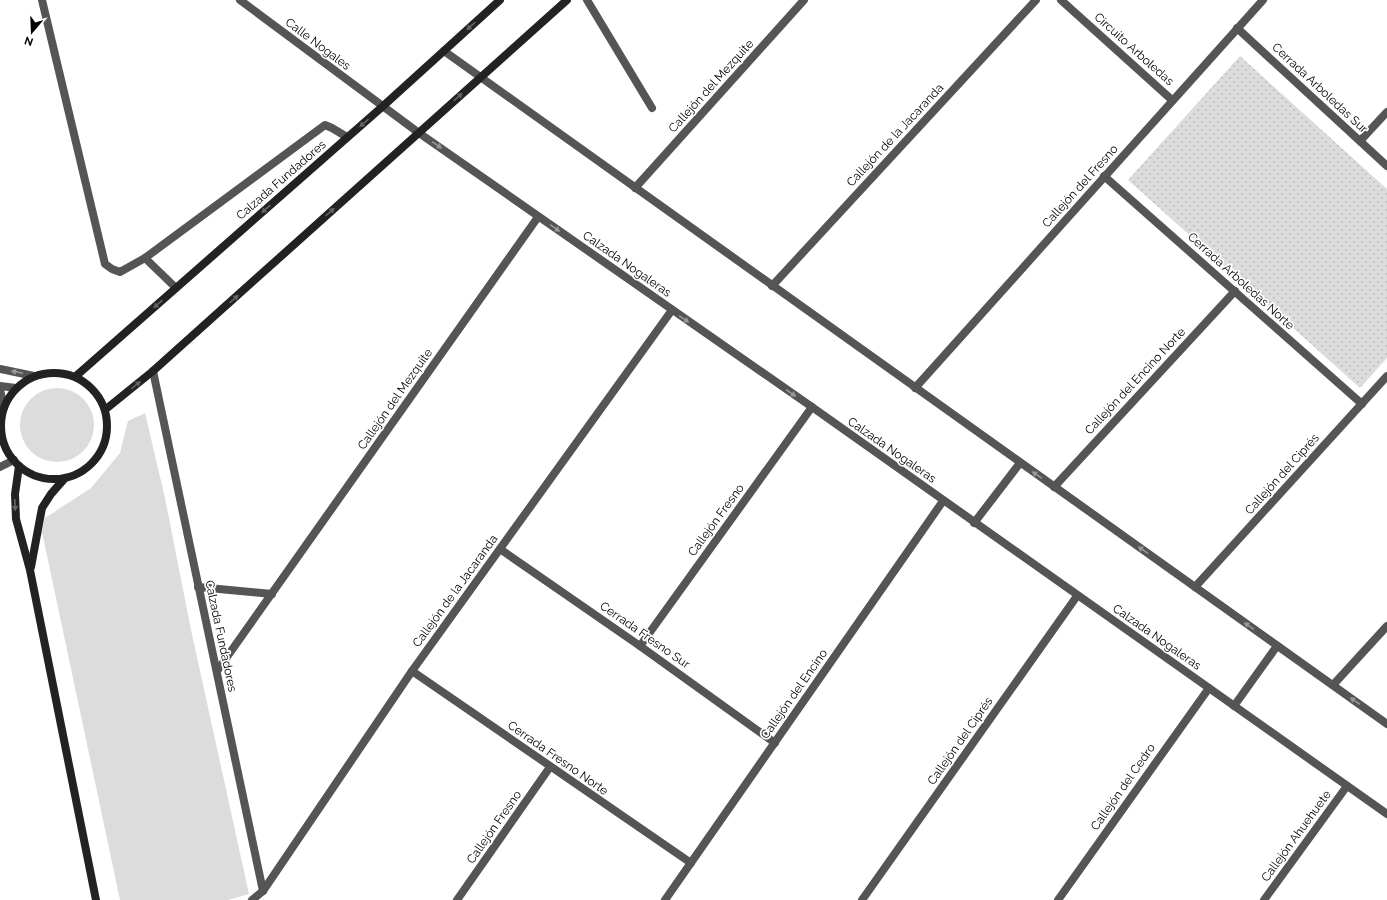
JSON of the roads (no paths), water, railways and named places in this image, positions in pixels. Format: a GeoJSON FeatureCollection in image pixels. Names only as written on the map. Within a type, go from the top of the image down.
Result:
{"type":"FeatureCollection","features":[{"type":"Feature","properties":{"kind":"main road","name":"Calzada Fundadores"},"geometry":{"type":"LineString","coordinates":[[76,376],[382,107],[500,0]]}},
{"type":"Feature","properties":{"kind":"main road"},"geometry":{"type":"LineString","coordinates":[[106,409],[153,371],[567,0]]}},
{"type":"Feature","properties":{"kind":"main road"},"geometry":{"type":"LineString","coordinates":[[55,372],[76,376],[89,384],[99,396],[106,409],[109,427],[105,445],[96,460],[82,472],[65,478],[41,478],[16,463],[6,449],[1,435],[1,421],[4,407],[16,388],[34,376],[55,372]]}},
{"type":"Feature","properties":{"kind":"main road"},"geometry":{"type":"LineString","coordinates":[[16,463],[16,519],[30,570],[96,900]]}},
{"type":"Feature","properties":{"kind":"main road"},"geometry":{"type":"LineString","coordinates":[[30,570],[42,508],[51,494],[65,478]]}},
{"type":"Feature","properties":{"kind":"street"},"geometry":{"type":"LineString","coordinates":[[42,0],[105,264],[112,269],[120,272],[145,258],[325,126],[332,128],[347,137]]}},
{"type":"Feature","properties":{"kind":"street","name":"Calle Nogales"},"geometry":{"type":"LineString","coordinates":[[240,0],[382,107]]}},
{"type":"Feature","properties":{"kind":"street"},"geometry":{"type":"LineString","coordinates":[[587,0],[652,108]]}},
{"type":"Feature","properties":{"kind":"street","name":"Callejón del Mezquite"},"geometry":{"type":"LineString","coordinates":[[636,188],[804,0]]}},
{"type":"Feature","properties":{"kind":"street","name":"Callejón de la Jacaranda"},"geometry":{"type":"LineString","coordinates":[[772,286],[1036,0]]}},
{"type":"Feature","properties":{"kind":"street","name":"Circuito Arboledas"},"geometry":{"type":"LineString","coordinates":[[1061,0],[1172,100]]}},
{"type":"Feature","properties":{"kind":"street","name":"Callejón del Fresno"},"geometry":{"type":"LineString","coordinates":[[915,388],[1263,0]]}},
{"type":"Feature","properties":{"kind":"street","name":"Cerrada Arboledas Sur"},"geometry":{"type":"LineString","coordinates":[[1237,28],[1387,166]]}},
{"type":"Feature","properties":{"kind":"street"},"geometry":{"type":"LineString","coordinates":[[444,51],[1387,724]]}},
{"type":"Feature","properties":{"kind":"street","name":"Calzada Nogaleras"},"geometry":{"type":"LineString","coordinates":[[382,107],[812,407],[1387,814]]}},
{"type":"Feature","properties":{"kind":"street"},"geometry":{"type":"LineString","coordinates":[[1360,141],[1387,112]]}},
{"type":"Feature","properties":{"kind":"street","name":"Cerrada Arboledas Norte"},"geometry":{"type":"LineString","coordinates":[[1104,176],[1362,404]]}},
{"type":"Feature","properties":{"kind":"street","name":"Callejón del Mezquite"},"geometry":{"type":"LineString","coordinates":[[217,671],[538,217]]}},
{"type":"Feature","properties":{"kind":"street"},"geometry":{"type":"LineString","coordinates":[[145,258],[176,288]]}},
{"type":"Feature","properties":{"kind":"street","name":"Callejón del Encino Norte"},"geometry":{"type":"LineString","coordinates":[[1054,487],[1234,291]]}},
{"type":"Feature","properties":{"kind":"street","name":"Callejón de la Jacaranda"},"geometry":{"type":"LineString","coordinates":[[263,891],[412,671],[672,310]]}},
{"type":"Feature","properties":{"kind":"street"},"geometry":{"type":"LineString","coordinates":[[0,369],[34,376]]}},
{"type":"Feature","properties":{"kind":"street","name":"Calzada Fundadores"},"geometry":{"type":"LineString","coordinates":[[153,371],[263,891]]}},
{"type":"Feature","properties":{"kind":"street","name":"Callejón del Ciprés"},"geometry":{"type":"LineString","coordinates":[[1195,587],[1387,376]]}},
{"type":"Feature","properties":{"kind":"street"},"geometry":{"type":"LineString","coordinates":[[0,386],[16,388]]}},
{"type":"Feature","properties":{"kind":"street"},"geometry":{"type":"LineString","coordinates":[[0,390],[4,407]]}},
{"type":"Feature","properties":{"kind":"street","name":"Callejón Fresno"},"geometry":{"type":"LineString","coordinates":[[640,646],[812,407]]}},
{"type":"Feature","properties":{"kind":"street"},"geometry":{"type":"LineString","coordinates":[[0,467],[16,463]]}},
{"type":"Feature","properties":{"kind":"street"},"geometry":{"type":"LineString","coordinates":[[974,523],[1020,463]]}},
{"type":"Feature","properties":{"kind":"street","name":"Callejón del Encino"},"geometry":{"type":"LineString","coordinates":[[665,900],[943,501]]}},
{"type":"Feature","properties":{"kind":"street","name":"Cerrada Fresno Sur"},"geometry":{"type":"LineString","coordinates":[[500,548],[775,743]]}},
{"type":"Feature","properties":{"kind":"street"},"geometry":{"type":"LineString","coordinates":[[198,587],[272,594]]}},
{"type":"Feature","properties":{"kind":"street","name":"Callejón del Ciprés"},"geometry":{"type":"LineString","coordinates":[[862,900],[1077,596]]}},
{"type":"Feature","properties":{"kind":"street"},"geometry":{"type":"LineString","coordinates":[[1333,685],[1387,626]]}},
{"type":"Feature","properties":{"kind":"street"},"geometry":{"type":"LineString","coordinates":[[1234,706],[1277,646]]}},
{"type":"Feature","properties":{"kind":"street","name":"Cerrada Fresno Norte"},"geometry":{"type":"LineString","coordinates":[[412,671],[691,863]]}},
{"type":"Feature","properties":{"kind":"street","name":"Callejón del Cedro"},"geometry":{"type":"LineString","coordinates":[[1058,900],[1209,688]]}},
{"type":"Feature","properties":{"kind":"street","name":"Callejón Fresno"},"geometry":{"type":"LineString","coordinates":[[457,900],[550,767]]}},
{"type":"Feature","properties":{"kind":"street","name":"Callejón Ahuehuete"},"geometry":{"type":"LineString","coordinates":[[1264,900],[1347,786]]}},
{"type":"Feature","properties":{"kind":"street"},"geometry":{"type":"LineString","coordinates":[[252,900],[263,891]]}}]}
